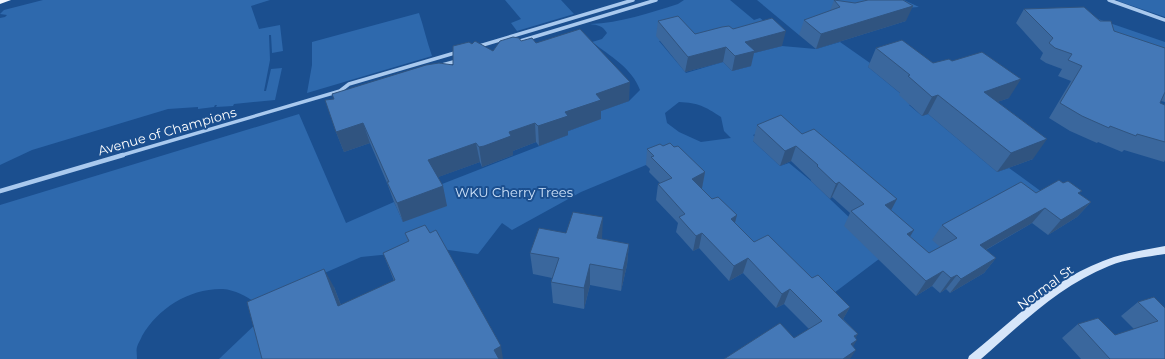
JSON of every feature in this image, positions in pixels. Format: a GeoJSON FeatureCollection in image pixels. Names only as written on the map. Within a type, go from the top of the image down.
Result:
{"type":"FeatureCollection","features":[{"type":"Feature","properties":{"kind":"main road"},"geometry":{"type":"LineString","coordinates":[[0,2],[7,0]]}},
{"type":"Feature","properties":{"kind":"street"},"geometry":{"type":"LineString","coordinates":[[468,49],[633,0]]}},
{"type":"Feature","properties":{"kind":"street"},"geometry":{"type":"LineString","coordinates":[[512,44],[656,0]]}},
{"type":"Feature","properties":{"kind":"street"},"geometry":{"type":"LineString","coordinates":[[1109,0],[1165,20]]}},
{"type":"Feature","properties":{"kind":"street","name":"Avenue of Champions"},"geometry":{"type":"LineString","coordinates":[[340,91],[349,84],[461,51]]}},
{"type":"Feature","properties":{"kind":"street"},"geometry":{"type":"LineString","coordinates":[[438,66],[461,59]]}},
{"type":"Feature","properties":{"kind":"street","name":"Avenue of Champions"},"geometry":{"type":"LineString","coordinates":[[0,191],[340,91],[346,91]]}},
{"type":"Feature","properties":{"kind":"street","name":"Normal St"},"geometry":{"type":"LineString","coordinates":[[974,359],[1053,293],[1080,277],[1110,263],[1137,255],[1165,250]]}},
{"type":"Feature","properties":{"kind":"green space"},"geometry":{"type":"Polygon","coordinates":[[[43,0],[270,0],[251,6],[259,29],[280,25],[283,51],[272,53],[271,35],[269,35],[270,60],[264,91],[266,91],[271,69],[282,68],[275,100],[234,104],[233,106],[216,107],[217,105],[215,105],[214,107],[198,109],[198,107],[168,109],[32,150],[0,165],[0,18],[7,15],[0,14],[4,10],[43,0]]]}},
{"type":"Feature","properties":{"kind":"green space"},"geometry":{"type":"Polygon","coordinates":[[[505,0],[561,0],[574,14],[517,31],[511,23],[521,19],[505,0]]]}},
{"type":"Feature","properties":{"kind":"green space","name":"WKU Cherry Trees"},"geometry":{"type":"Polygon","coordinates":[[[684,0],[730,0],[754,20],[760,18],[770,26],[659,41],[686,73],[723,62],[732,71],[751,66],[742,56],[782,46],[816,49],[840,42],[870,63],[868,67],[901,94],[909,105],[922,116],[928,114],[997,172],[1009,168],[1046,195],[921,267],[763,131],[753,135],[757,139],[753,141],[780,166],[789,163],[811,181],[853,221],[879,259],[826,299],[689,194],[702,188],[646,165],[581,192],[512,230],[502,223],[478,254],[441,249],[361,257],[256,303],[240,294],[223,289],[199,292],[187,296],[166,309],[149,326],[137,346],[137,359],[0,359],[0,205],[299,114],[346,223],[394,202],[403,222],[437,186],[568,135],[566,132],[600,119],[595,113],[629,101],[640,90],[636,82],[632,75],[620,63],[592,42],[602,39],[607,33],[600,26],[590,24],[624,20],[678,4],[684,0]],[[679,102],[665,113],[667,123],[679,132],[701,142],[731,138],[724,131],[721,117],[697,104],[679,102]]]}},
{"type":"Feature","properties":{"kind":"green space"},"geometry":{"type":"Polygon","coordinates":[[[757,0],[904,0],[919,7],[888,9],[799,35],[757,0]]]}},
{"type":"Feature","properties":{"kind":"green space"},"geometry":{"type":"Polygon","coordinates":[[[1117,0],[1165,0],[1165,17],[1118,1],[1117,0]]]}},
{"type":"Feature","properties":{"kind":"green space"},"geometry":{"type":"Polygon","coordinates":[[[1066,8],[1165,42],[1165,65],[1066,8]]]}},
{"type":"Feature","properties":{"kind":"green space"},"geometry":{"type":"Polygon","coordinates":[[[419,13],[432,56],[307,93],[312,65],[312,42],[419,13]]]}},
{"type":"Feature","properties":{"kind":"green space"},"geometry":{"type":"Polygon","coordinates":[[[260,320],[270,359],[219,359],[260,320]]]}},
{"type":"Feature","properties":{"kind":"building"},"geometry":{"type":"Polygon","coordinates":[[[834,0],[855,3],[868,0],[903,0],[913,6],[821,34],[804,20],[840,7],[834,0]]]}},
{"type":"Feature","properties":{"kind":"building"},"geometry":{"type":"Polygon","coordinates":[[[1084,7],[1100,21],[1111,21],[1114,31],[1165,48],[1165,92],[1160,103],[1165,105],[1165,142],[1137,134],[1136,136],[1110,126],[1109,128],[1082,116],[1060,103],[1082,66],[1068,60],[1072,54],[1055,48],[1049,43],[1053,38],[1024,9],[1084,7]]]}},
{"type":"Feature","properties":{"kind":"building"},"geometry":{"type":"Polygon","coordinates":[[[678,16],[695,34],[729,26],[733,29],[772,18],[786,31],[745,42],[755,51],[735,56],[726,47],[688,57],[658,21],[678,16]]]}},
{"type":"Feature","properties":{"kind":"building"},"geometry":{"type":"Polygon","coordinates":[[[580,29],[630,82],[596,94],[601,100],[565,112],[568,116],[538,126],[535,123],[509,132],[511,136],[484,146],[479,147],[476,143],[428,160],[443,186],[397,203],[363,123],[336,132],[325,100],[334,99],[332,94],[426,65],[439,63],[453,65],[453,46],[469,42],[472,44],[475,41],[493,51],[500,41],[513,37],[519,38],[521,41],[532,38],[536,43],[580,29]]]}},
{"type":"Feature","properties":{"kind":"building"},"geometry":{"type":"Polygon","coordinates":[[[902,40],[933,63],[949,59],[952,61],[982,52],[1021,79],[984,92],[1047,139],[1011,153],[938,95],[932,97],[908,76],[910,75],[876,48],[902,40]]]}},
{"type":"Feature","properties":{"kind":"building"},"geometry":{"type":"Polygon","coordinates":[[[781,115],[802,134],[814,129],[897,199],[885,205],[914,230],[907,234],[929,253],[957,238],[942,225],[1021,182],[1036,193],[1059,180],[1063,183],[1068,181],[1082,191],[1078,193],[1091,202],[1061,220],[1045,208],[980,245],[996,258],[961,279],[957,275],[951,278],[943,271],[926,281],[851,211],[864,204],[839,182],[836,184],[817,166],[818,165],[796,146],[785,151],[757,125],[781,115]]]}},
{"type":"Feature","properties":{"kind":"building"},"geometry":{"type":"Polygon","coordinates":[[[670,143],[674,147],[678,146],[705,172],[692,179],[712,199],[718,197],[737,215],[731,219],[754,242],[768,235],[812,278],[818,275],[850,307],[838,315],[858,334],[854,336],[857,340],[851,344],[856,350],[843,359],[724,359],[780,323],[794,338],[822,321],[790,289],[782,294],[748,258],[734,266],[702,233],[696,236],[679,217],[685,214],[658,184],[672,178],[651,157],[654,156],[647,149],[660,144],[663,146],[670,143]]]}},
{"type":"Feature","properties":{"kind":"building"},"geometry":{"type":"Polygon","coordinates":[[[573,212],[603,217],[597,238],[629,244],[623,270],[590,264],[584,288],[551,282],[559,258],[530,253],[539,228],[566,233],[573,212]]]}},
{"type":"Feature","properties":{"kind":"building"},"geometry":{"type":"Polygon","coordinates":[[[425,225],[430,233],[436,230],[501,346],[494,350],[499,359],[262,359],[247,302],[324,269],[338,306],[395,280],[383,253],[409,241],[405,233],[425,225]]]}},
{"type":"Feature","properties":{"kind":"building"},"geometry":{"type":"Polygon","coordinates":[[[1154,297],[1165,308],[1165,359],[1110,359],[1078,324],[1098,318],[1115,335],[1158,321],[1138,302],[1154,297]]]}}]}
